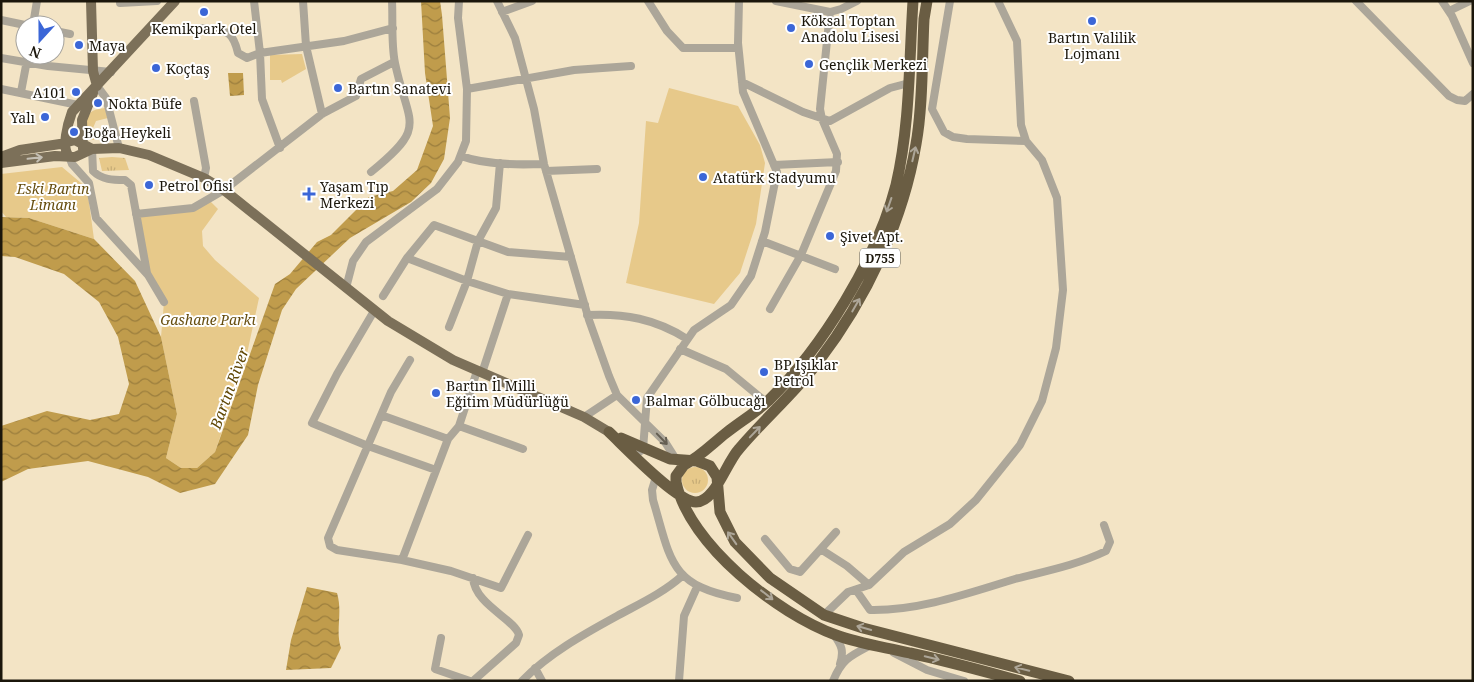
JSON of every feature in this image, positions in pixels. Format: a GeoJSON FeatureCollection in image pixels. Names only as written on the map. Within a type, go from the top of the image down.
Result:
{"type":"FeatureCollection","features":[{"type":"Feature","properties":{"kind":"highway","name":"D755"},"geometry":{"type":"LineString","coordinates":[[690,462],[766,402],[803,362],[831,322],[855,281],[879,232],[895,187],[902,154],[909,83],[913,1]]}},
{"type":"Feature","properties":{"kind":"highway","name":"D755"},"geometry":{"type":"LineString","coordinates":[[717,484],[738,450],[818,363],[849,318],[870,280],[885,246],[905,190],[917,143],[924,19],[927,1]]}},
{"type":"Feature","properties":{"kind":"highway"},"geometry":{"type":"LineString","coordinates":[[609,432],[678,465],[697,461],[710,466],[714,471],[717,484],[720,512],[726,529],[735,542],[770,578],[824,615],[862,628],[1069,681]]}},
{"type":"Feature","properties":{"kind":"highway"},"geometry":{"type":"LineString","coordinates":[[638,447],[656,477],[692,502],[705,500],[715,491],[717,484]]}},
{"type":"Feature","properties":{"kind":"highway"},"geometry":{"type":"LineString","coordinates":[[678,465],[676,482],[694,525],[724,561],[778,604],[812,626],[870,646],[886,648],[1020,681]]}},
{"type":"Feature","properties":{"kind":"main road"},"geometry":{"type":"LineString","coordinates":[[1,163],[75,157],[81,150],[82,120],[97,86],[93,71],[91,1]]}},
{"type":"Feature","properties":{"kind":"main road"},"geometry":{"type":"LineString","coordinates":[[69,156],[65,152],[69,119],[78,105],[111,72],[171,3]]}},
{"type":"Feature","properties":{"kind":"main road"},"geometry":{"type":"LineString","coordinates":[[1,157],[20,150],[67,143],[75,140],[81,150]]}},
{"type":"Feature","properties":{"kind":"main road"},"geometry":{"type":"LineString","coordinates":[[81,150],[119,148],[148,155],[204,178],[224,190],[291,242],[388,321],[445,355],[584,417],[609,432]]}},
{"type":"Feature","properties":{"kind":"street"},"geometry":{"type":"LineString","coordinates":[[35,15],[37,1]]}},
{"type":"Feature","properties":{"kind":"street"},"geometry":{"type":"LineString","coordinates":[[120,3],[157,1]]}},
{"type":"Feature","properties":{"kind":"street"},"geometry":{"type":"LineString","coordinates":[[254,1],[260,53],[262,99],[280,148]]}},
{"type":"Feature","properties":{"kind":"street"},"geometry":{"type":"LineString","coordinates":[[303,1],[306,46],[322,114]]}},
{"type":"Feature","properties":{"kind":"street"},"geometry":{"type":"LineString","coordinates":[[370,172],[396,151],[410,130],[410,115],[394,62],[392,1]]}},
{"type":"Feature","properties":{"kind":"street"},"geometry":{"type":"LineString","coordinates":[[346,288],[353,261],[366,242],[437,189],[461,156],[466,141],[467,88],[458,18],[459,1]]}},
{"type":"Feature","properties":{"kind":"street"},"geometry":{"type":"LineString","coordinates":[[497,1],[514,38],[526,78],[545,168],[584,305],[617,395],[665,442],[678,465]]}},
{"type":"Feature","properties":{"kind":"street"},"geometry":{"type":"LineString","coordinates":[[502,12],[532,1]]}},
{"type":"Feature","properties":{"kind":"street"},"geometry":{"type":"LineString","coordinates":[[648,1],[667,30],[683,48],[738,48]]}},
{"type":"Feature","properties":{"kind":"street"},"geometry":{"type":"LineString","coordinates":[[638,447],[647,398],[694,330],[731,305],[751,276],[762,241],[777,172],[756,127],[742,82],[738,48],[739,1]]}},
{"type":"Feature","properties":{"kind":"street"},"geometry":{"type":"LineString","coordinates":[[776,1],[830,12],[857,1]]}},
{"type":"Feature","properties":{"kind":"street"},"geometry":{"type":"LineString","coordinates":[[950,1],[932,109],[944,132],[953,138],[1026,141]]}},
{"type":"Feature","properties":{"kind":"street"},"geometry":{"type":"LineString","coordinates":[[824,615],[848,592],[869,585],[904,552],[950,524],[976,500],[1020,445],[1042,401],[1056,348],[1063,290],[1057,198],[1042,160],[1026,141],[1021,126],[1018,41],[998,1]]}},
{"type":"Feature","properties":{"kind":"street"},"geometry":{"type":"LineString","coordinates":[[1356,1],[1450,96],[1457,100],[1465,101],[1473,94]]}},
{"type":"Feature","properties":{"kind":"street"},"geometry":{"type":"LineString","coordinates":[[1442,1],[1449,11],[1473,63]]}},
{"type":"Feature","properties":{"kind":"street"},"geometry":{"type":"LineString","coordinates":[[1449,11],[1470,1]]}},
{"type":"Feature","properties":{"kind":"street"},"geometry":{"type":"LineString","coordinates":[[770,309],[801,255],[838,162],[837,154],[822,119],[822,83],[830,12]]}},
{"type":"Feature","properties":{"kind":"street"},"geometry":{"type":"LineString","coordinates":[[1,20],[15,23]]}},
{"type":"Feature","properties":{"kind":"street"},"geometry":{"type":"LineString","coordinates":[[202,28],[229,32],[234,38],[238,53],[247,58],[260,53],[344,41],[393,28]]}},
{"type":"Feature","properties":{"kind":"street"},"geometry":{"type":"LineString","coordinates":[[65,33],[70,34]]}},
{"type":"Feature","properties":{"kind":"street"},"geometry":{"type":"LineString","coordinates":[[1,58],[15,59]]}},
{"type":"Feature","properties":{"kind":"street"},"geometry":{"type":"LineString","coordinates":[[136,214],[193,208],[224,190],[244,172],[280,148],[322,114],[356,96],[360,78],[394,62]]}},
{"type":"Feature","properties":{"kind":"street"},"geometry":{"type":"LineString","coordinates":[[21,92],[26,65]]}},
{"type":"Feature","properties":{"kind":"street"},"geometry":{"type":"LineString","coordinates":[[60,65],[111,72]]}},
{"type":"Feature","properties":{"kind":"street"},"geometry":{"type":"LineString","coordinates":[[467,88],[574,70],[631,66]]}},
{"type":"Feature","properties":{"kind":"street"},"geometry":{"type":"LineString","coordinates":[[742,82],[830,121],[890,88],[909,83]]}},
{"type":"Feature","properties":{"kind":"street"},"geometry":{"type":"LineString","coordinates":[[97,86],[106,98],[119,148]]}},
{"type":"Feature","properties":{"kind":"street"},"geometry":{"type":"LineString","coordinates":[[1,89],[78,105],[92,97]]}},
{"type":"Feature","properties":{"kind":"street"},"geometry":{"type":"LineString","coordinates":[[194,101],[206,168],[204,178]]}},
{"type":"Feature","properties":{"kind":"street"},"geometry":{"type":"LineString","coordinates":[[92,149],[93,171],[98,176],[112,180],[128,181],[135,200],[148,275]]}},
{"type":"Feature","properties":{"kind":"street"},"geometry":{"type":"LineString","coordinates":[[69,156],[72,164],[89,183],[96,218],[148,275],[164,302]]}},
{"type":"Feature","properties":{"kind":"street"},"geometry":{"type":"LineString","coordinates":[[461,156],[471,160],[545,168],[597,169]]}},
{"type":"Feature","properties":{"kind":"street"},"geometry":{"type":"LineString","coordinates":[[774,165],[838,162]]}},
{"type":"Feature","properties":{"kind":"street"},"geometry":{"type":"LineString","coordinates":[[449,327],[467,281],[478,241],[496,208],[500,163]]}},
{"type":"Feature","properties":{"kind":"street"},"geometry":{"type":"LineString","coordinates":[[89,183],[98,176]]}},
{"type":"Feature","properties":{"kind":"street"},"geometry":{"type":"LineString","coordinates":[[383,296],[407,258],[434,225],[508,252],[571,257]]}},
{"type":"Feature","properties":{"kind":"street"},"geometry":{"type":"LineString","coordinates":[[762,241],[835,269]]}},
{"type":"Feature","properties":{"kind":"street"},"geometry":{"type":"LineString","coordinates":[[407,258],[467,281],[508,294],[584,305]]}},
{"type":"Feature","properties":{"kind":"street"},"geometry":{"type":"LineString","coordinates":[[402,560],[448,438],[459,426],[508,294]]}},
{"type":"Feature","properties":{"kind":"street"},"geometry":{"type":"LineString","coordinates":[[374,311],[337,374],[312,423],[368,446],[436,470]]}},
{"type":"Feature","properties":{"kind":"street"},"geometry":{"type":"LineString","coordinates":[[587,315],[616,314],[640,318],[670,328],[687,339]]}},
{"type":"Feature","properties":{"kind":"street"},"geometry":{"type":"LineString","coordinates":[[680,349],[726,369],[766,402]]}},
{"type":"Feature","properties":{"kind":"street"},"geometry":{"type":"LineString","coordinates":[[410,360],[381,415],[328,538],[329,544],[336,550],[402,560],[473,578],[502,588],[528,535]]}},
{"type":"Feature","properties":{"kind":"street"},"geometry":{"type":"LineString","coordinates":[[584,417],[617,395]]}},
{"type":"Feature","properties":{"kind":"street"},"geometry":{"type":"LineString","coordinates":[[381,415],[448,438]]}},
{"type":"Feature","properties":{"kind":"street"},"geometry":{"type":"LineString","coordinates":[[459,426],[523,450]]}},
{"type":"Feature","properties":{"kind":"street"},"geometry":{"type":"LineString","coordinates":[[656,477],[652,490],[653,500],[673,561],[682,576],[697,587],[737,598]]}},
{"type":"Feature","properties":{"kind":"street"},"geometry":{"type":"LineString","coordinates":[[856,590],[870,610],[893,610],[952,597],[1071,566],[1106,551],[1110,542],[1104,525]]}},
{"type":"Feature","properties":{"kind":"street"},"geometry":{"type":"LineString","coordinates":[[765,539],[790,569],[800,572],[822,550],[836,532]]}},
{"type":"Feature","properties":{"kind":"street"},"geometry":{"type":"LineString","coordinates":[[822,550],[847,566],[869,585]]}},
{"type":"Feature","properties":{"kind":"street"},"geometry":{"type":"LineString","coordinates":[[522,681],[535,668],[606,622],[662,591],[682,576]]}},
{"type":"Feature","properties":{"kind":"street"},"geometry":{"type":"LineString","coordinates":[[442,638],[434,668],[472,681],[516,643],[519,635],[516,627],[494,611],[479,594],[473,578]]}},
{"type":"Feature","properties":{"kind":"street"},"geometry":{"type":"LineString","coordinates":[[679,681],[684,616],[697,587]]}},
{"type":"Feature","properties":{"kind":"street"},"geometry":{"type":"LineString","coordinates":[[833,681],[844,652],[842,644],[834,635]]}},
{"type":"Feature","properties":{"kind":"street"},"geometry":{"type":"LineString","coordinates":[[840,664],[852,654],[870,646]]}},
{"type":"Feature","properties":{"kind":"street"},"geometry":{"type":"LineString","coordinates":[[886,648],[927,670],[964,681]]}},
{"type":"Feature","properties":{"kind":"street"},"geometry":{"type":"LineString","coordinates":[[535,668],[542,681]]}},
{"type":"Feature","properties":{"kind":"green space"},"geometry":{"type":"Polygon","coordinates":[[[302,54],[306,69],[282,83],[281,80],[270,80],[270,55],[302,54]]]}},
{"type":"Feature","properties":{"kind":"green space","name":"Atatürk Stadyumu"},"geometry":{"type":"Polygon","coordinates":[[[669,88],[738,106],[760,145],[765,163],[756,224],[740,273],[714,304],[626,283],[639,223],[646,121],[658,123],[669,88]]]}},
{"type":"Feature","properties":{"kind":"green space"},"geometry":{"type":"Polygon","coordinates":[[[105,108],[108,118],[96,121],[93,128],[94,140],[90,139],[87,117],[93,111],[105,108]]]}},
{"type":"Feature","properties":{"kind":"green space"},"geometry":{"type":"Polygon","coordinates":[[[99,158],[125,158],[129,170],[102,171],[99,158]]]}},
{"type":"Feature","properties":{"kind":"green space","name":"Eski Bartın Limanı"},"geometry":{"type":"Polygon","coordinates":[[[62,167],[87,188],[94,239],[29,218],[6,217],[1,211],[1,174],[62,167]]]}},
{"type":"Feature","properties":{"kind":"green space","name":"Gashane Parkı"},"geometry":{"type":"Polygon","coordinates":[[[208,199],[218,209],[202,231],[203,246],[215,260],[259,298],[245,363],[215,452],[197,468],[181,468],[166,458],[177,414],[161,337],[164,302],[148,275],[136,214],[193,208],[208,199]]]}},
{"type":"Feature","properties":{"kind":"green space"},"geometry":{"type":"Polygon","coordinates":[[[695,467],[704,471],[708,480],[704,489],[695,493],[686,489],[682,480],[686,471],[695,467]]]}},
{"type":"Feature","properties":{"kind":"water"},"geometry":{"type":"Polygon","coordinates":[[[421,1],[440,1],[450,118],[444,159],[431,183],[411,202],[350,238],[296,289],[282,310],[258,385],[248,435],[215,484],[180,493],[148,477],[88,461],[28,469],[1,482],[1,426],[47,411],[90,420],[119,414],[129,384],[118,337],[99,302],[64,274],[15,257],[1,256],[1,217],[29,218],[94,239],[135,281],[161,337],[177,414],[166,458],[181,468],[197,468],[215,452],[275,284],[290,274],[317,242],[331,235],[369,197],[393,191],[417,170],[433,126],[425,73],[421,1]]]}},
{"type":"Feature","properties":{"kind":"water"},"geometry":{"type":"Polygon","coordinates":[[[228,73],[243,73],[244,95],[230,96],[228,73]]]}},
{"type":"Feature","properties":{"kind":"water"},"geometry":{"type":"Polygon","coordinates":[[[307,587],[337,593],[339,600],[339,642],[341,648],[331,668],[286,670],[291,640],[307,587]]]}},
{"type":"Feature","properties":{"kind":"place","name":"Kemikpark Otel"},"geometry":{"type":"Point","coordinates":[204,12]}},
{"type":"Feature","properties":{"kind":"place","name":"Bartın Valilik Lojmanı"},"geometry":{"type":"Point","coordinates":[1092,21]}},
{"type":"Feature","properties":{"kind":"place","name":"Köksal Toptan Anadolu Lisesi"},"geometry":{"type":"Point","coordinates":[791,28]}},
{"type":"Feature","properties":{"kind":"place","name":"Maya"},"geometry":{"type":"Point","coordinates":[79,45]}},
{"type":"Feature","properties":{"kind":"place","name":"Gençlik Merkezi"},"geometry":{"type":"Point","coordinates":[809,64]}},
{"type":"Feature","properties":{"kind":"place","name":"Koçtaş"},"geometry":{"type":"Point","coordinates":[156,68]}},
{"type":"Feature","properties":{"kind":"place","name":"Bartın Sanatevi"},"geometry":{"type":"Point","coordinates":[338,88]}},
{"type":"Feature","properties":{"kind":"place","name":"A101"},"geometry":{"type":"Point","coordinates":[76,92]}},
{"type":"Feature","properties":{"kind":"place","name":"Nokta Büfe"},"geometry":{"type":"Point","coordinates":[98,103]}},
{"type":"Feature","properties":{"kind":"place","name":"Yalı"},"geometry":{"type":"Point","coordinates":[45,117]}},
{"type":"Feature","properties":{"kind":"place","name":"Boğa Heykeli"},"geometry":{"type":"Point","coordinates":[74,132]}},
{"type":"Feature","properties":{"kind":"place","name":"Atatürk Stadyumu"},"geometry":{"type":"Point","coordinates":[703,177]}},
{"type":"Feature","properties":{"kind":"place","name":"Petrol Ofisi"},"geometry":{"type":"Point","coordinates":[149,185]}},
{"type":"Feature","properties":{"kind":"place","name":"Yaşam Tıp Merkezi"},"geometry":{"type":"Point","coordinates":[309,194]}},
{"type":"Feature","properties":{"kind":"place","name":"Şivet Apt."},"geometry":{"type":"Point","coordinates":[830,236]}},
{"type":"Feature","properties":{"kind":"place","name":"BP Işıklar Petrol"},"geometry":{"type":"Point","coordinates":[764,372]}},
{"type":"Feature","properties":{"kind":"place","name":"Bartın İl Milli Eğitim Müdürlüğü"},"geometry":{"type":"Point","coordinates":[436,393]}},
{"type":"Feature","properties":{"kind":"place","name":"Balmar Gölbucağı"},"geometry":{"type":"Point","coordinates":[636,400]}},
{"type":"Feature","properties":{"kind":"water label","name":"Bartın River"},"geometry":{"type":"Point","coordinates":[229,388]}}]}
